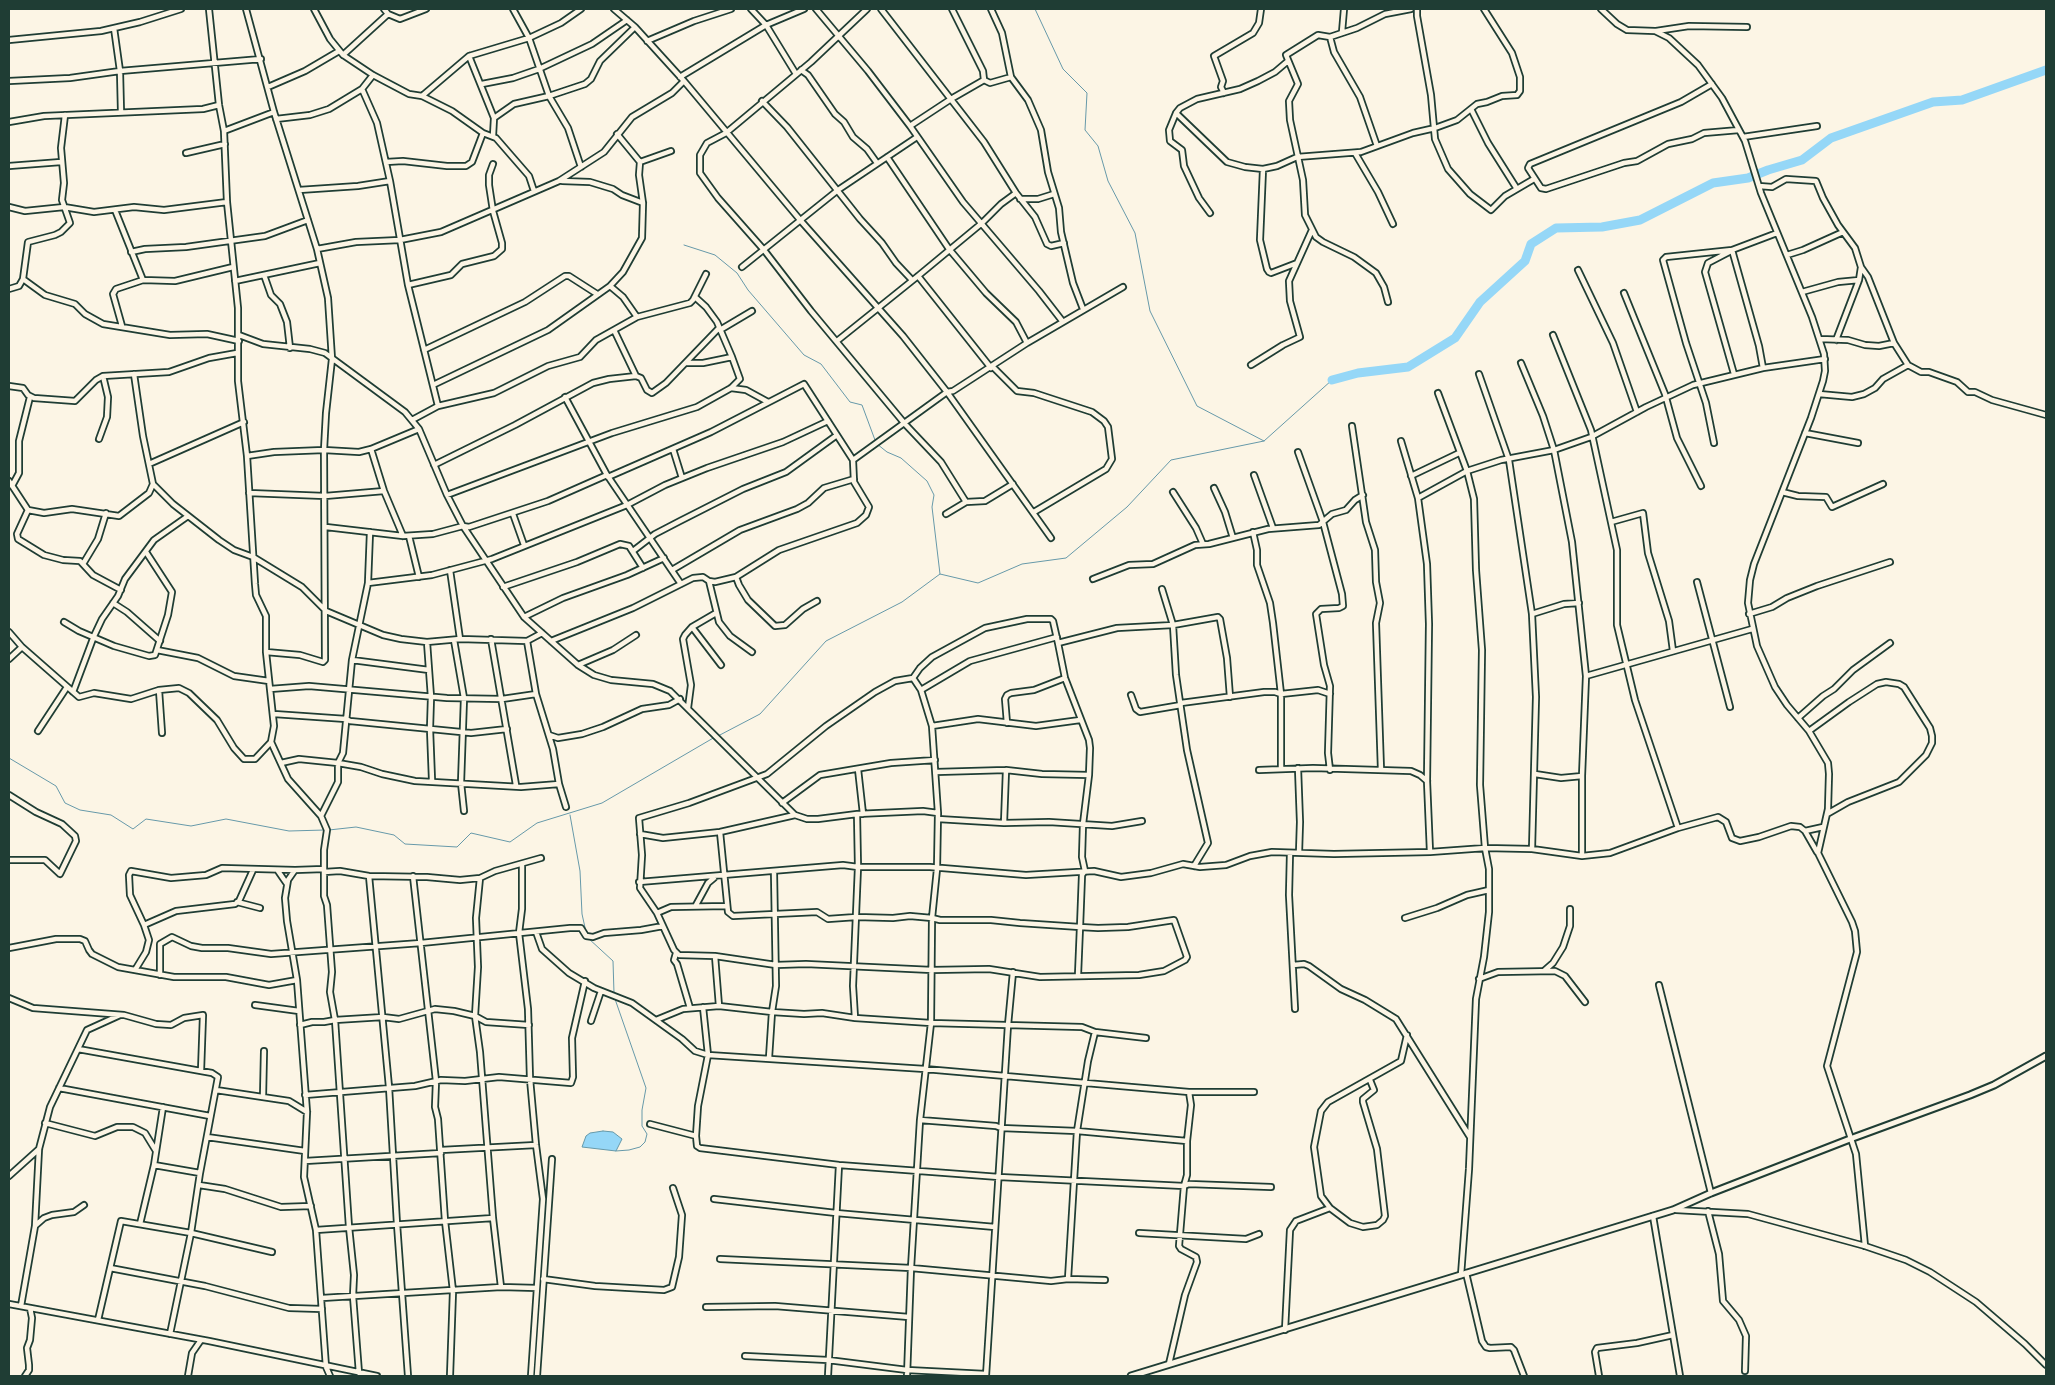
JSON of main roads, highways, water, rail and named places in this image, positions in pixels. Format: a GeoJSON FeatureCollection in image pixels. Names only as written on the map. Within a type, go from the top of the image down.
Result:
{"type":"FeatureCollection","features":[{"type":"Feature","properties":{"kind":"water"},"geometry":{"type":"Polygon","coordinates":[[[613,1132],[622,1139],[616,1151],[582,1147],[586,1136],[590,1133],[613,1132]]]}},
{"type":"Feature","properties":{"kind":"waterway"},"geometry":{"type":"LineString","coordinates":[[1035,9],[1063,69],[1087,93],[1085,130],[1098,146],[1108,181],[1135,233],[1150,311],[1197,406],[1264,441]]}},
{"type":"Feature","properties":{"kind":"waterway"},"geometry":{"type":"LineString","coordinates":[[1332,380],[1358,373],[1408,367],[1455,338],[1480,302],[1525,261],[1531,244],[1556,228],[1602,227],[1640,220],[1713,183],[1748,178],[1802,160],[1831,138],[1933,102],[1962,100],[2046,70]]}},
{"type":"Feature","properties":{"kind":"waterway"},"geometry":{"type":"LineString","coordinates":[[684,245],[715,255],[737,273],[748,290],[804,355],[821,364],[850,402],[862,405],[875,440]]}},
{"type":"Feature","properties":{"kind":"waterway"},"geometry":{"type":"LineString","coordinates":[[718,736],[760,714],[826,641],[902,602],[940,574],[978,583],[1022,564],[1066,558],[1127,507],[1171,460],[1264,441],[1332,380]]}},
{"type":"Feature","properties":{"kind":"waterway"},"geometry":{"type":"LineString","coordinates":[[877,444],[887,452],[901,458],[927,481],[934,495],[932,507],[940,574]]}},
{"type":"Feature","properties":{"kind":"waterway"},"geometry":{"type":"LineString","coordinates":[[329,830],[356,827],[394,835],[405,844],[457,847],[471,833],[510,842],[537,823],[602,803],[715,737]]}},
{"type":"Feature","properties":{"kind":"waterway"},"geometry":{"type":"LineString","coordinates":[[9,758],[56,786],[65,803],[80,810],[111,815],[133,829],[146,819],[191,826],[226,819],[289,831],[325,830]]}},
{"type":"Feature","properties":{"kind":"waterway"},"geometry":{"type":"LineString","coordinates":[[570,815],[580,871],[582,914],[586,932]]}},
{"type":"Feature","properties":{"kind":"waterway"},"geometry":{"type":"LineString","coordinates":[[588,938],[613,961],[614,993]]}},
{"type":"Feature","properties":{"kind":"waterway"},"geometry":{"type":"LineString","coordinates":[[615,999],[646,1088],[642,1110],[642,1126],[647,1134],[645,1142],[640,1147],[616,1151]]}}]}
